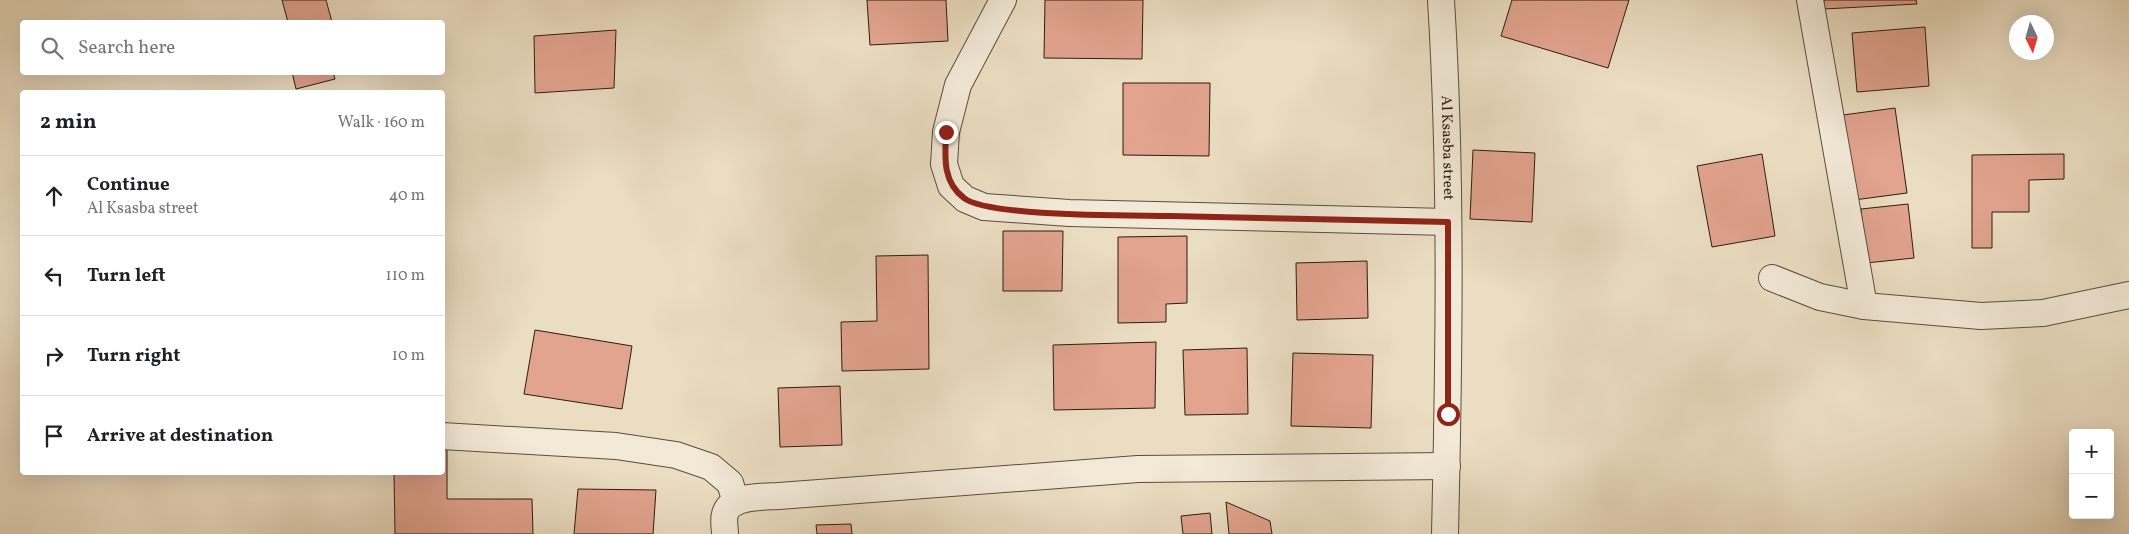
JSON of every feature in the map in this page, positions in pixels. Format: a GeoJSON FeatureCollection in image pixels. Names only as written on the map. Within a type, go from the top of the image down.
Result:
{"type":"FeatureCollection","features":[{"type":"Feature","properties":{"kind":"street"},"geometry":{"type":"LineString","coordinates":[[1003,0],[958,85],[946,132],[944,164],[951,186],[964,199],[984,207],[1069,214],[1448,222]]}},
{"type":"Feature","properties":{"kind":"street","name":"Al Ksasba street"},"geometry":{"type":"LineString","coordinates":[[1441,0],[1447,96],[1448,222],[1445,534]]}},
{"type":"Feature","properties":{"kind":"street"},"geometry":{"type":"LineString","coordinates":[[1810,0],[1864,306]]}},
{"type":"Feature","properties":{"kind":"street"},"geometry":{"type":"LineString","coordinates":[[1772,278],[1820,297],[1864,306],[1981,316],[2043,313],[2129,295]]}},
{"type":"Feature","properties":{"kind":"street"},"geometry":{"type":"LineString","coordinates":[[445,436],[616,446],[676,455],[711,467],[730,483],[736,502]]}},
{"type":"Feature","properties":{"kind":"street"},"geometry":{"type":"LineString","coordinates":[[725,534],[724,516],[728,507],[736,502],[779,496],[1138,470],[1447,466]]}},
{"type":"Feature","properties":{"kind":"building"},"geometry":{"type":"Polygon","coordinates":[[[282,0],[326,0],[331,20],[287,20],[282,0]]]}},
{"type":"Feature","properties":{"kind":"building"},"geometry":{"type":"Polygon","coordinates":[[[867,0],[946,0],[948,41],[870,45],[867,0]]]}},
{"type":"Feature","properties":{"kind":"building"},"geometry":{"type":"Polygon","coordinates":[[[1045,0],[1143,0],[1142,59],[1044,58],[1045,0]]]}},
{"type":"Feature","properties":{"kind":"building"},"geometry":{"type":"Polygon","coordinates":[[[1512,0],[1629,0],[1608,68],[1501,36],[1512,0]]]}},
{"type":"Feature","properties":{"kind":"building"},"geometry":{"type":"Polygon","coordinates":[[[1824,0],[1916,0],[1917,4],[1824,9],[1824,0]]]}},
{"type":"Feature","properties":{"kind":"building"},"geometry":{"type":"Polygon","coordinates":[[[1925,27],[1929,86],[1857,92],[1852,33],[1925,27]]]}},
{"type":"Feature","properties":{"kind":"building"},"geometry":{"type":"Polygon","coordinates":[[[616,30],[614,88],[535,93],[534,36],[616,30]]]}},
{"type":"Feature","properties":{"kind":"building"},"geometry":{"type":"Polygon","coordinates":[[[293,75],[334,75],[335,79],[296,89],[293,75]]]}},
{"type":"Feature","properties":{"kind":"building"},"geometry":{"type":"Polygon","coordinates":[[[1123,83],[1210,83],[1209,156],[1123,155],[1123,83]]]}},
{"type":"Feature","properties":{"kind":"building"},"geometry":{"type":"Polygon","coordinates":[[[1895,108],[1907,193],[1854,200],[1843,115],[1895,108]]]}},
{"type":"Feature","properties":{"kind":"building"},"geometry":{"type":"Polygon","coordinates":[[[1473,150],[1535,153],[1532,222],[1470,219],[1473,150]]]}},
{"type":"Feature","properties":{"kind":"building"},"geometry":{"type":"Polygon","coordinates":[[[1762,154],[1775,236],[1712,247],[1697,166],[1762,154]]]}},
{"type":"Feature","properties":{"kind":"building"},"geometry":{"type":"Polygon","coordinates":[[[2064,154],[2064,179],[2029,180],[2029,212],[1992,212],[1992,248],[1972,248],[1972,155],[2064,154]]]}},
{"type":"Feature","properties":{"kind":"building"},"geometry":{"type":"Polygon","coordinates":[[[1908,204],[1914,258],[1866,263],[1861,209],[1908,204]]]}},
{"type":"Feature","properties":{"kind":"building"},"geometry":{"type":"Polygon","coordinates":[[[1003,231],[1063,231],[1062,291],[1003,291],[1003,231]]]}},
{"type":"Feature","properties":{"kind":"building"},"geometry":{"type":"Polygon","coordinates":[[[1187,236],[1187,303],[1166,304],[1166,322],[1118,323],[1118,237],[1187,236]]]}},
{"type":"Feature","properties":{"kind":"building"},"geometry":{"type":"Polygon","coordinates":[[[928,255],[929,369],[842,371],[841,322],[877,321],[876,256],[928,255]]]}},
{"type":"Feature","properties":{"kind":"building"},"geometry":{"type":"Polygon","coordinates":[[[1367,261],[1368,318],[1297,320],[1296,263],[1367,261]]]}},
{"type":"Feature","properties":{"kind":"building"},"geometry":{"type":"Polygon","coordinates":[[[535,330],[632,346],[622,409],[524,394],[535,330]]]}},
{"type":"Feature","properties":{"kind":"building"},"geometry":{"type":"Polygon","coordinates":[[[1156,342],[1155,408],[1054,410],[1053,345],[1156,342]]]}},
{"type":"Feature","properties":{"kind":"building"},"geometry":{"type":"Polygon","coordinates":[[[1247,348],[1248,414],[1185,415],[1183,350],[1247,348]]]}},
{"type":"Feature","properties":{"kind":"building"},"geometry":{"type":"Polygon","coordinates":[[[1293,353],[1373,355],[1371,428],[1291,426],[1293,353]]]}},
{"type":"Feature","properties":{"kind":"building"},"geometry":{"type":"Polygon","coordinates":[[[840,386],[842,445],[780,447],[778,388],[840,386]]]}},
{"type":"Feature","properties":{"kind":"building"},"geometry":{"type":"Polygon","coordinates":[[[445,449],[447,449],[447,499],[532,499],[533,534],[395,534],[394,475],[445,475],[445,449]]]}},
{"type":"Feature","properties":{"kind":"building"},"geometry":{"type":"Polygon","coordinates":[[[578,489],[656,490],[653,534],[574,534],[578,489]]]}},
{"type":"Feature","properties":{"kind":"building"},"geometry":{"type":"Polygon","coordinates":[[[1226,502],[1270,521],[1272,534],[1229,534],[1226,502]]]}},
{"type":"Feature","properties":{"kind":"building"},"geometry":{"type":"Polygon","coordinates":[[[1210,513],[1212,534],[1183,534],[1181,516],[1210,513]]]}},
{"type":"Feature","properties":{"kind":"building"},"geometry":{"type":"Polygon","coordinates":[[[851,524],[852,534],[817,534],[816,525],[851,524]]]}},
{"type":"Feature","properties":{"kind":"route"},"geometry":{"type":"LineString","coordinates":[[946,132],[944,164],[951,186],[964,199],[984,207],[1069,214],[1448,222],[1448,414]]}}]}
